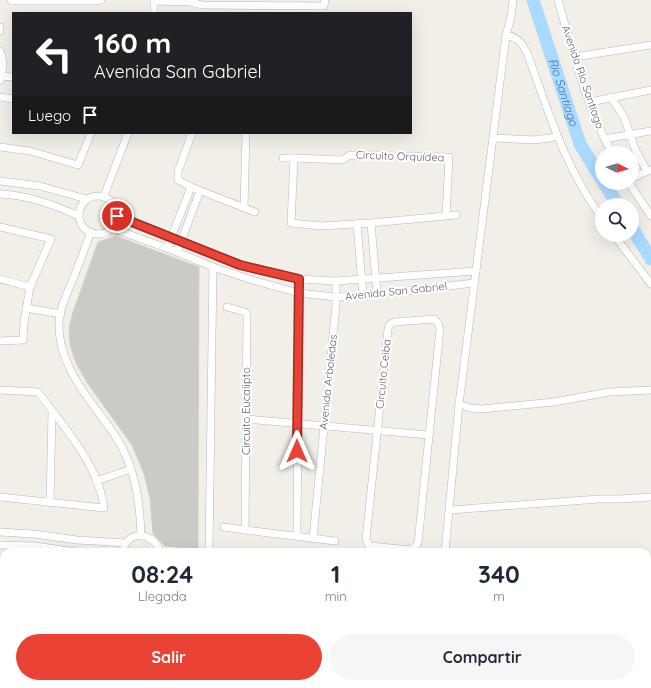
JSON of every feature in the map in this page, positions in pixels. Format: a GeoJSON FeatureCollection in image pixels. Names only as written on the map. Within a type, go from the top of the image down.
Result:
{"type":"FeatureCollection","features":[{"type":"Feature","properties":{"kind":"street"},"geometry":{"type":"LineString","coordinates":[[11,0],[100,0]]}},
{"type":"Feature","properties":{"kind":"street"},"geometry":{"type":"LineString","coordinates":[[154,12],[154,0],[191,1],[202,5],[245,2],[327,4]]}},
{"type":"Feature","properties":{"kind":"street"},"geometry":{"type":"LineString","coordinates":[[446,548],[459,404],[506,35],[511,17],[513,0]]}},
{"type":"Feature","properties":{"kind":"street","name":"Avenida Río Santiago"},"geometry":{"type":"LineString","coordinates":[[558,0],[574,56],[590,102],[608,146]]}},
{"type":"Feature","properties":{"kind":"street"},"geometry":{"type":"LineString","coordinates":[[506,35],[513,36],[522,42],[557,136],[588,199],[595,208]]}},
{"type":"Feature","properties":{"kind":"street"},"geometry":{"type":"LineString","coordinates":[[574,56],[651,44]]}},
{"type":"Feature","properties":{"kind":"street"},"geometry":{"type":"LineString","coordinates":[[0,51],[2,55],[0,78],[12,77]]}},
{"type":"Feature","properties":{"kind":"street"},"geometry":{"type":"LineString","coordinates":[[590,102],[651,90]]}},
{"type":"Feature","properties":{"kind":"street"},"geometry":{"type":"LineString","coordinates":[[0,97],[12,99]]}},
{"type":"Feature","properties":{"kind":"street"},"geometry":{"type":"LineString","coordinates":[[611,97],[624,117],[634,149],[649,170],[639,175]]}},
{"type":"Feature","properties":{"kind":"street"},"geometry":{"type":"LineString","coordinates":[[604,139],[651,131]]}},
{"type":"Feature","properties":{"kind":"street"},"geometry":{"type":"LineString","coordinates":[[0,147],[30,151],[78,165],[91,134]]}},
{"type":"Feature","properties":{"kind":"street"},"geometry":{"type":"LineString","coordinates":[[104,196],[128,134]]}},
{"type":"Feature","properties":{"kind":"street"},"geometry":{"type":"LineString","coordinates":[[192,134],[177,176],[178,180],[200,191],[255,212]]}},
{"type":"Feature","properties":{"kind":"street"},"geometry":{"type":"LineString","coordinates":[[244,208],[246,134]]}},
{"type":"Feature","properties":{"kind":"street"},"geometry":{"type":"LineString","coordinates":[[493,138],[534,141],[546,140],[557,136]]}},
{"type":"Feature","properties":{"kind":"street","name":"Circuito Orquídea"},"geometry":{"type":"LineString","coordinates":[[283,158],[342,160],[350,155],[449,157],[446,216]]}},
{"type":"Feature","properties":{"kind":"street"},"geometry":{"type":"LineString","coordinates":[[294,158],[291,223],[321,226],[456,215]]}},
{"type":"Feature","properties":{"kind":"street"},"geometry":{"type":"LineString","coordinates":[[0,181],[40,186],[86,199],[97,195],[104,196],[114,204],[117,210],[116,222],[107,232],[101,234],[91,232],[83,228],[78,216],[79,210],[86,199]]}},
{"type":"Feature","properties":{"kind":"street"},"geometry":{"type":"LineString","coordinates":[[167,248],[191,187]]}},
{"type":"Feature","properties":{"kind":"street"},"geometry":{"type":"LineString","coordinates":[[634,190],[651,216]]}},
{"type":"Feature","properties":{"kind":"street"},"geometry":{"type":"LineString","coordinates":[[176,252],[200,191]]}},
{"type":"Feature","properties":{"kind":"street"},"geometry":{"type":"LineString","coordinates":[[0,194],[39,200],[57,206],[78,216]]}},
{"type":"Feature","properties":{"kind":"street"},"geometry":{"type":"LineString","coordinates":[[186,201],[195,205]]}},
{"type":"Feature","properties":{"kind":"street","name":"Avenida San Gabriel"},"geometry":{"type":"LineString","coordinates":[[117,216],[240,265],[299,279],[336,281],[476,270]]}},
{"type":"Feature","properties":{"kind":"street"},"geometry":{"type":"LineString","coordinates":[[371,223],[377,294]]}},
{"type":"Feature","properties":{"kind":"street"},"geometry":{"type":"LineString","coordinates":[[357,224],[363,296]]}},
{"type":"Feature","properties":{"kind":"street"},"geometry":{"type":"LineString","coordinates":[[0,227],[51,239],[30,287],[24,322],[23,340],[0,341]]}},
{"type":"Feature","properties":{"kind":"street","name":"Avenida San Gabriel"},"geometry":{"type":"LineString","coordinates":[[112,228],[213,267],[299,293],[336,296],[363,296],[474,283]]}},
{"type":"Feature","properties":{"kind":"street"},"geometry":{"type":"LineString","coordinates":[[91,232],[63,304],[59,323],[60,339],[76,382],[116,438],[131,469],[136,485],[141,536]]}},
{"type":"Feature","properties":{"kind":"street"},"geometry":{"type":"LineString","coordinates":[[359,241],[372,240]]}},
{"type":"Feature","properties":{"kind":"street"},"geometry":{"type":"LineString","coordinates":[[619,242],[651,284]]}},
{"type":"Feature","properties":{"kind":"street"},"geometry":{"type":"LineString","coordinates":[[209,548],[213,267]]}},
{"type":"Feature","properties":{"kind":"street"},"geometry":{"type":"LineString","coordinates":[[297,536],[299,279]]}},
{"type":"Feature","properties":{"kind":"street"},"geometry":{"type":"LineString","coordinates":[[0,280],[30,287]]}},
{"type":"Feature","properties":{"kind":"street","name":"Avenida Arboledas"},"geometry":{"type":"LineString","coordinates":[[313,538],[336,296],[336,281]]}},
{"type":"Feature","properties":{"kind":"street"},"geometry":{"type":"LineString","coordinates":[[26,308],[61,314]]}},
{"type":"Feature","properties":{"kind":"street","name":"Circuito Eucalipto"},"geometry":{"type":"LineString","coordinates":[[227,308],[245,312],[247,315],[245,530]]}},
{"type":"Feature","properties":{"kind":"street","name":"Circuito Ceiba"},"geometry":{"type":"LineString","coordinates":[[391,548],[370,546],[366,539],[388,329],[390,324],[395,322],[434,319],[438,323],[440,329],[418,543],[414,548]]}},
{"type":"Feature","properties":{"kind":"street"},"geometry":{"type":"LineString","coordinates":[[0,390],[38,392],[75,443],[92,471],[102,494],[104,508],[0,498]]}},
{"type":"Feature","properties":{"kind":"street"},"geometry":{"type":"LineString","coordinates":[[459,404],[470,408],[482,409],[554,402],[609,392],[651,390]]}},
{"type":"Feature","properties":{"kind":"street"},"geometry":{"type":"LineString","coordinates":[[50,503],[52,412]]}},
{"type":"Feature","properties":{"kind":"street"},"geometry":{"type":"LineString","coordinates":[[246,419],[429,435]]}},
{"type":"Feature","properties":{"kind":"street"},"geometry":{"type":"LineString","coordinates":[[96,481],[131,469]]}},
{"type":"Feature","properties":{"kind":"street"},"geometry":{"type":"LineString","coordinates":[[450,510],[599,499],[651,497]]}},
{"type":"Feature","properties":{"kind":"street"},"geometry":{"type":"LineString","coordinates":[[224,527],[335,541]]}},
{"type":"Feature","properties":{"kind":"street"},"geometry":{"type":"LineString","coordinates":[[0,532],[126,543]]}},
{"type":"Feature","properties":{"kind":"street"},"geometry":{"type":"LineString","coordinates":[[124,548],[126,543],[134,537],[141,536],[152,539],[158,548]]}},
{"type":"Feature","properties":{"kind":"street"},"geometry":{"type":"LineString","coordinates":[[0,545],[49,548]]}},
{"type":"Feature","properties":{"kind":"building"},"geometry":{"type":"Polygon","coordinates":[[[116,236],[199,267],[198,548],[165,546],[153,534],[150,498],[144,474],[132,445],[88,384],[76,363],[70,345],[69,328],[73,312],[98,242],[116,236]]]}},
{"type":"Feature","properties":{"kind":"waterway","name":"Rio Santiago"},"geometry":{"type":"LineString","coordinates":[[533,0],[580,144],[595,169]]}},
{"type":"Feature","properties":{"kind":"waterway","name":"Rio Santiago"},"geometry":{"type":"LineString","coordinates":[[608,190],[614,198]]}},
{"type":"Feature","properties":{"kind":"waterway","name":"Rio Santiago"},"geometry":{"type":"LineString","coordinates":[[639,239],[651,259]]}},
{"type":"Feature","properties":{"kind":"route"},"geometry":{"type":"LineString","coordinates":[[117,216],[240,265],[299,279],[297,451]]}}]}
